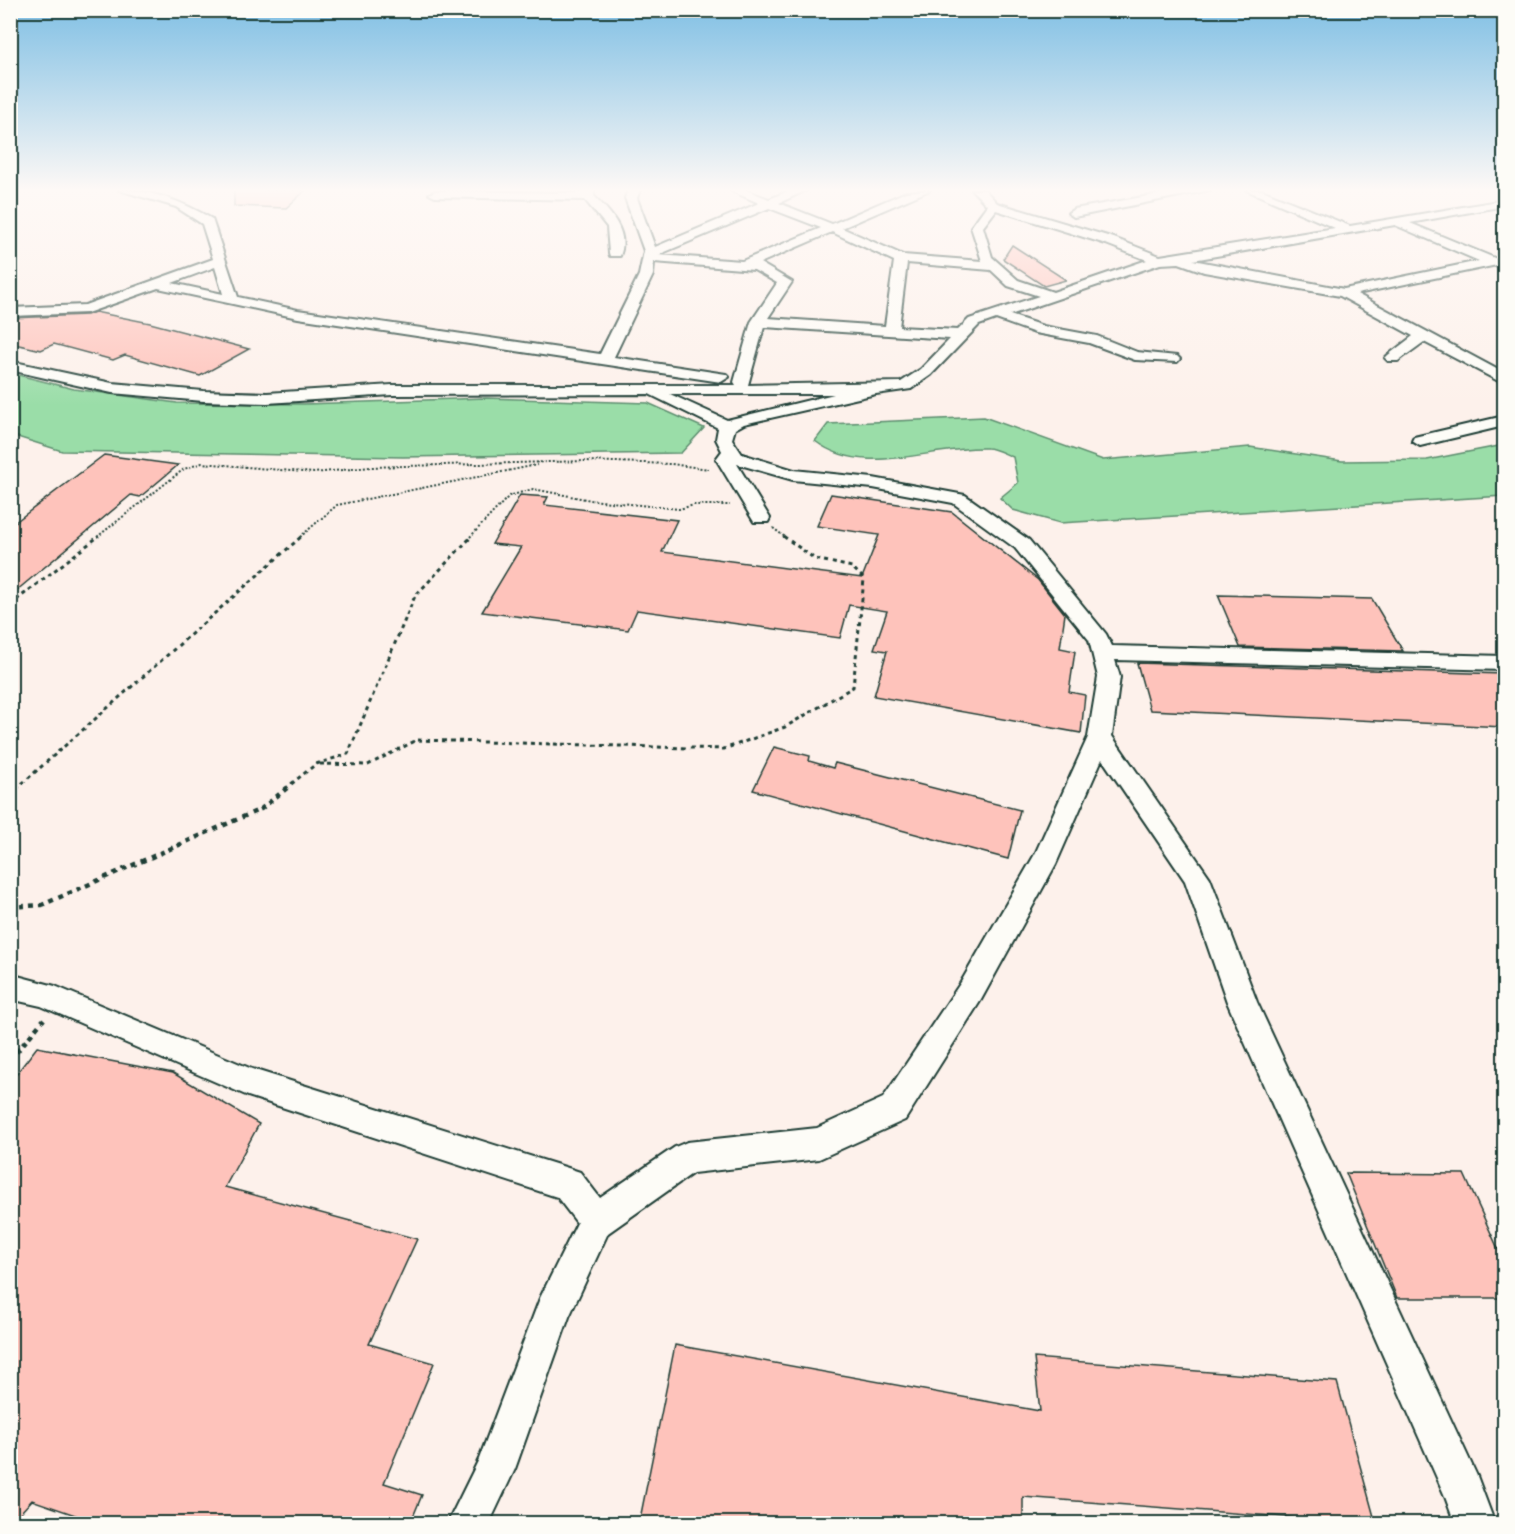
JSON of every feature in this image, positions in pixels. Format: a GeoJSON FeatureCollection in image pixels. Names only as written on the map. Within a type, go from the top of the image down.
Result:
{"type":"FeatureCollection","features":[{"type":"Feature","properties":{"kind":"street"},"geometry":{"type":"LineString","coordinates":[[10,312],[87,309],[217,262]]}},
{"type":"Feature","properties":{"kind":"street"},"geometry":{"type":"LineString","coordinates":[[221,262],[232,301]]}},
{"type":"Feature","properties":{"kind":"street"},"geometry":{"type":"LineString","coordinates":[[605,360],[646,275],[648,262]]}},
{"type":"Feature","properties":{"kind":"street"},"geometry":{"type":"LineString","coordinates":[[708,262],[757,266],[785,282],[758,322],[743,385]]}},
{"type":"Feature","properties":{"kind":"street"},"geometry":{"type":"LineString","coordinates":[[744,265],[752,262]]}},
{"type":"Feature","properties":{"kind":"street"},"geometry":{"type":"LineString","coordinates":[[892,329],[900,262]]}},
{"type":"Feature","properties":{"kind":"street"},"geometry":{"type":"LineString","coordinates":[[935,262],[995,266]]}},
{"type":"Feature","properties":{"kind":"street"},"geometry":{"type":"LineString","coordinates":[[990,262],[1013,283],[1053,296]]}},
{"type":"Feature","properties":{"kind":"street"},"geometry":{"type":"LineString","coordinates":[[757,512],[729,449],[739,420],[876,389],[905,386],[926,372],[974,322],[1154,262]]}},
{"type":"Feature","properties":{"kind":"street"},"geometry":{"type":"LineString","coordinates":[[1185,262],[1204,268],[1344,293],[1504,379]]}},
{"type":"Feature","properties":{"kind":"street"},"geometry":{"type":"LineString","coordinates":[[1344,293],[1491,262]]}},
{"type":"Feature","properties":{"kind":"street"},"geometry":{"type":"LineString","coordinates":[[157,284],[298,314],[605,360],[743,385]]}},
{"type":"Feature","properties":{"kind":"street"},"geometry":{"type":"LineString","coordinates":[[997,315],[1040,330],[1092,339],[1135,356],[1173,359]]}},
{"type":"Feature","properties":{"kind":"street"},"geometry":{"type":"LineString","coordinates":[[758,322],[962,335]]}},
{"type":"Feature","properties":{"kind":"street"},"geometry":{"type":"LineString","coordinates":[[1393,358],[1424,335]]}},
{"type":"Feature","properties":{"kind":"street"},"geometry":{"type":"LineString","coordinates":[[10,365],[112,388],[203,396],[267,398],[392,390],[647,390],[743,385],[876,389]]}},
{"type":"Feature","properties":{"kind":"street"},"geometry":{"type":"LineString","coordinates":[[467,1524],[495,1469],[553,1311],[596,1221],[687,1158],[819,1143],[894,1110],[971,991],[1047,858],[1100,737],[1109,677],[1099,639],[1022,544],[959,499],[873,483],[793,475],[735,458],[729,449],[647,390]]}},
{"type":"Feature","properties":{"kind":"street"},"geometry":{"type":"LineString","coordinates":[[1420,441],[1504,421]]}},
{"type":"Feature","properties":{"kind":"street"},"geometry":{"type":"LineString","coordinates":[[1103,653],[1262,655],[1504,663]]}},
{"type":"Feature","properties":{"kind":"street"},"geometry":{"type":"LineString","coordinates":[[1100,737],[1197,878],[1242,1002],[1463,1490],[1475,1524]]}},
{"type":"Feature","properties":{"kind":"street"},"geometry":{"type":"LineString","coordinates":[[10,986],[59,1001],[248,1082],[568,1184],[596,1221]]}},
{"type":"Feature","properties":{"kind":"path"},"geometry":{"type":"LineString","coordinates":[[10,605],[184,469],[202,463],[314,473],[370,467],[549,463],[671,464],[729,449]]}},
{"type":"Feature","properties":{"kind":"path"},"geometry":{"type":"LineString","coordinates":[[10,795],[61,747],[337,505],[549,463]]}},
{"type":"Feature","properties":{"kind":"path"},"geometry":{"type":"LineString","coordinates":[[10,907],[42,905],[261,809],[316,764],[348,754],[416,596],[509,496],[533,489],[591,500],[679,509],[694,505],[757,512],[815,559],[852,567],[864,579],[852,687],[785,727],[724,749],[417,740],[368,765],[316,764]]}},
{"type":"Feature","properties":{"kind":"path"},"geometry":{"type":"LineString","coordinates":[[10,1060],[59,1001]]}},
{"type":"Feature","properties":{"kind":"green space"},"geometry":{"type":"Polygon","coordinates":[[[10,373],[74,389],[177,403],[304,404],[486,398],[648,403],[704,428],[681,453],[403,457],[62,451],[11,435],[10,373]]]}},
{"type":"Feature","properties":{"kind":"green space"},"geometry":{"type":"Polygon","coordinates":[[[984,417],[1103,460],[1250,447],[1342,461],[1427,460],[1504,445],[1504,496],[1060,523],[1013,510],[1000,498],[1018,483],[1013,457],[997,450],[965,449],[898,458],[855,458],[834,452],[815,441],[828,424],[984,417]]]}},
{"type":"Feature","properties":{"kind":"building"},"geometry":{"type":"Polygon","coordinates":[[[1007,262],[1038,262],[1066,280],[1044,286],[1007,262]]]}},
{"type":"Feature","properties":{"kind":"building"},"geometry":{"type":"Polygon","coordinates":[[[95,312],[150,323],[249,349],[200,376],[125,355],[113,360],[54,344],[41,350],[10,343],[10,318],[87,315],[95,312]]]}},
{"type":"Feature","properties":{"kind":"building"},"geometry":{"type":"Polygon","coordinates":[[[104,455],[178,465],[140,497],[131,495],[10,596],[10,526],[104,455]]]}},
{"type":"Feature","properties":{"kind":"building"},"geometry":{"type":"Polygon","coordinates":[[[831,494],[952,512],[1038,580],[1065,614],[1060,648],[1075,651],[1069,692],[1085,695],[1081,733],[874,696],[887,651],[874,649],[887,611],[849,605],[840,638],[637,610],[628,630],[482,612],[521,547],[492,544],[520,495],[548,497],[544,505],[677,520],[662,552],[862,578],[879,535],[817,526],[831,494]]]}},
{"type":"Feature","properties":{"kind":"building"},"geometry":{"type":"Polygon","coordinates":[[[1218,595],[1372,599],[1403,651],[1240,647],[1218,595]]]}},
{"type":"Feature","properties":{"kind":"building"},"geometry":{"type":"Polygon","coordinates":[[[1137,663],[1504,674],[1504,727],[1150,710],[1137,663]]]}},
{"type":"Feature","properties":{"kind":"building"},"geometry":{"type":"Polygon","coordinates":[[[774,747],[810,756],[809,761],[833,768],[835,763],[1020,810],[1008,859],[753,790],[774,747]]]}},
{"type":"Feature","properties":{"kind":"building"},"geometry":{"type":"Polygon","coordinates":[[[37,1047],[173,1073],[259,1124],[225,1187],[417,1239],[369,1344],[434,1363],[384,1483],[422,1495],[410,1524],[101,1524],[32,1500],[10,1524],[10,1082],[37,1047]]]}},
{"type":"Feature","properties":{"kind":"building"},"geometry":{"type":"Polygon","coordinates":[[[1346,1173],[1464,1174],[1504,1262],[1504,1298],[1397,1298],[1346,1173]]]}},
{"type":"Feature","properties":{"kind":"building"},"geometry":{"type":"Polygon","coordinates":[[[675,1345],[1040,1411],[1034,1358],[1337,1382],[1376,1524],[1023,1497],[1023,1524],[639,1524],[675,1345]]]}}]}
